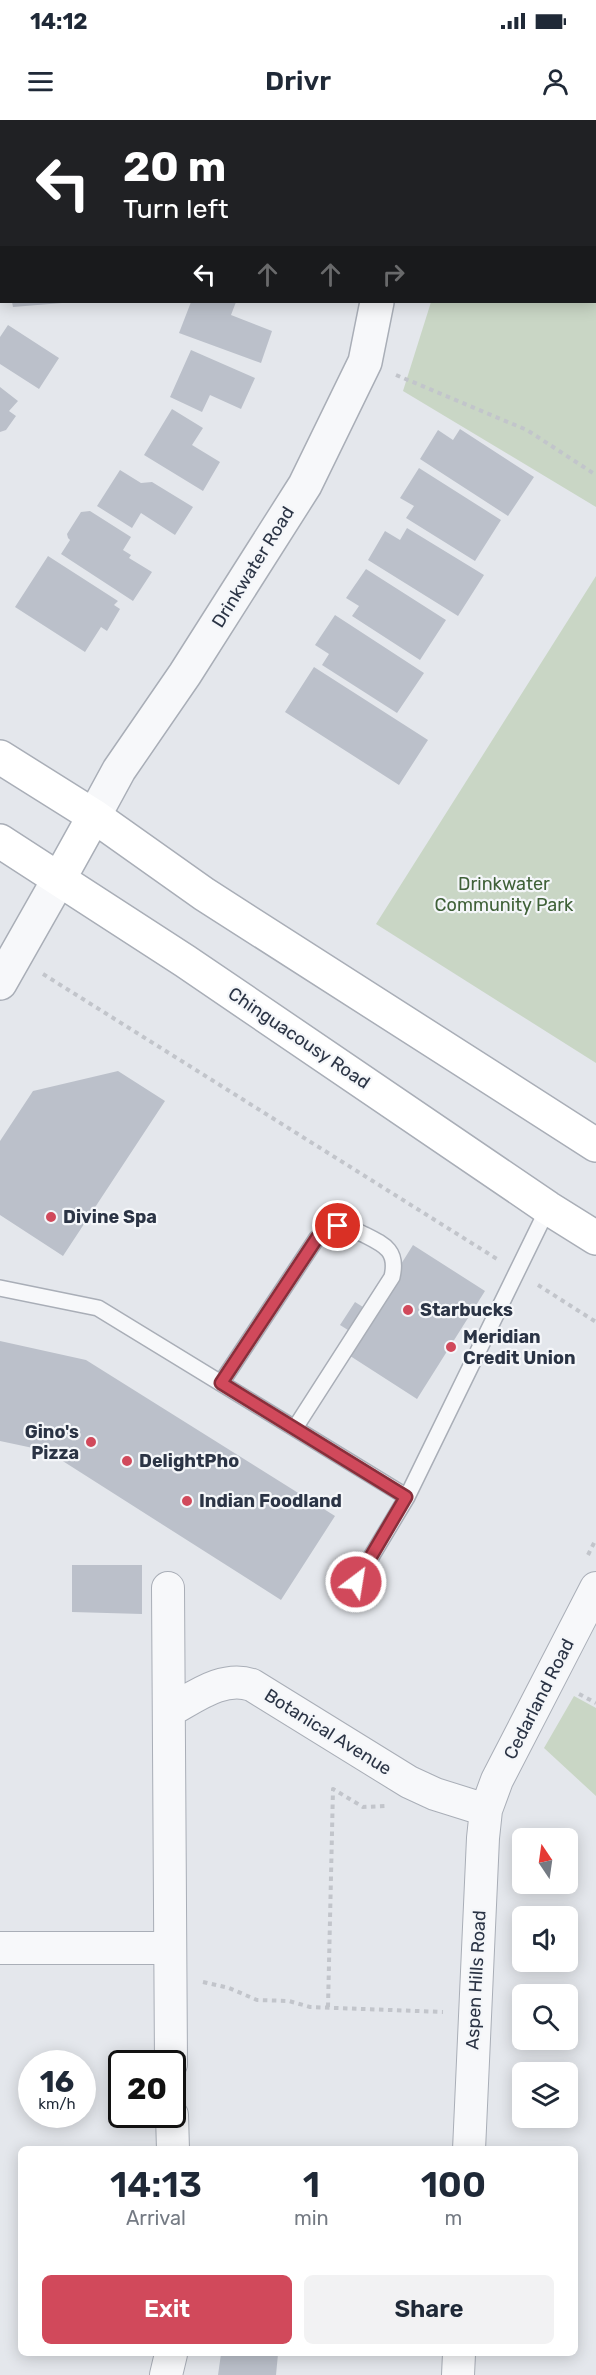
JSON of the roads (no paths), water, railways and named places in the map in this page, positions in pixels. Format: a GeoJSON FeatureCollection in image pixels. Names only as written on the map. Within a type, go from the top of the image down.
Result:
{"type":"FeatureCollection","features":[{"type":"Feature","properties":{"kind":"main road"},"geometry":{"type":"LineString","coordinates":[[0,757],[94,816],[204,894],[596,1144]]}},
{"type":"Feature","properties":{"kind":"main road"},"geometry":{"type":"LineString","coordinates":[[59,879],[94,816]]}},
{"type":"Feature","properties":{"kind":"main road","name":"Chinguacousy Road"},"geometry":{"type":"LineString","coordinates":[[0,841],[185,961],[548,1208],[596,1238]]}},
{"type":"Feature","properties":{"kind":"street","name":"Drinkwater Road"},"geometry":{"type":"LineString","coordinates":[[94,816],[119,770],[185,674],[305,485],[365,362],[377,303]]}},
{"type":"Feature","properties":{"kind":"street"},"geometry":{"type":"LineString","coordinates":[[0,983],[59,879]]}},
{"type":"Feature","properties":{"kind":"street"},"geometry":{"type":"LineString","coordinates":[[168,1588],[171,1710],[169,1948],[171,2050]]}},
{"type":"Feature","properties":{"kind":"street","name":"Cedarland Road"},"geometry":{"type":"LineString","coordinates":[[486,1810],[497,1780],[596,1588]]}},
{"type":"Feature","properties":{"kind":"street","name":"Botanical Avenue"},"geometry":{"type":"LineString","coordinates":[[171,1710],[214,1686],[243,1682],[252,1685],[409,1782],[435,1794],[486,1810]]}},
{"type":"Feature","properties":{"kind":"street","name":"Aspen Hills Road"},"geometry":{"type":"LineString","coordinates":[[469,2146],[486,1810]]}},
{"type":"Feature","properties":{"kind":"street"},"geometry":{"type":"LineString","coordinates":[[0,1948],[169,1948]]}},
{"type":"Feature","properties":{"kind":"street"},"geometry":{"type":"LineString","coordinates":[[172,2128],[173,2146]]}},
{"type":"Feature","properties":{"kind":"street"},"geometry":{"type":"LineString","coordinates":[[166,2375],[171,2356]]}},
{"type":"Feature","properties":{"kind":"street"},"geometry":{"type":"LineString","coordinates":[[458,2375],[459,2356]]}},
{"type":"Feature","properties":{"kind":"lane"},"geometry":{"type":"LineString","coordinates":[[356,1582],[406,1497],[548,1208]]}},
{"type":"Feature","properties":{"kind":"lane"},"geometry":{"type":"LineString","coordinates":[[221,1383],[317,1238],[338,1226],[351,1228],[384,1245],[393,1260],[392,1277],[295,1428]]}},
{"type":"Feature","properties":{"kind":"lane"},"geometry":{"type":"LineString","coordinates":[[0,1288],[98,1308],[406,1497]]}},
{"type":"Feature","properties":{"kind":"place","name":"Divine Spa"},"geometry":{"type":"Point","coordinates":[51,1217]}},
{"type":"Feature","properties":{"kind":"place","name":"Starbucks"},"geometry":{"type":"Point","coordinates":[408,1310]}},
{"type":"Feature","properties":{"kind":"place","name":"Meridian Credit Union"},"geometry":{"type":"Point","coordinates":[451,1347]}},
{"type":"Feature","properties":{"kind":"place","name":"Gino's Pizza"},"geometry":{"type":"Point","coordinates":[91,1442]}},
{"type":"Feature","properties":{"kind":"place","name":"DelightPho"},"geometry":{"type":"Point","coordinates":[127,1461]}},
{"type":"Feature","properties":{"kind":"place","name":"Indian Foodland"},"geometry":{"type":"Point","coordinates":[187,1501]}},
{"type":"Feature","properties":{"kind":"park label","name":"Drinkwater Community Park"},"geometry":{"type":"Point","coordinates":[504,894]}}]}
